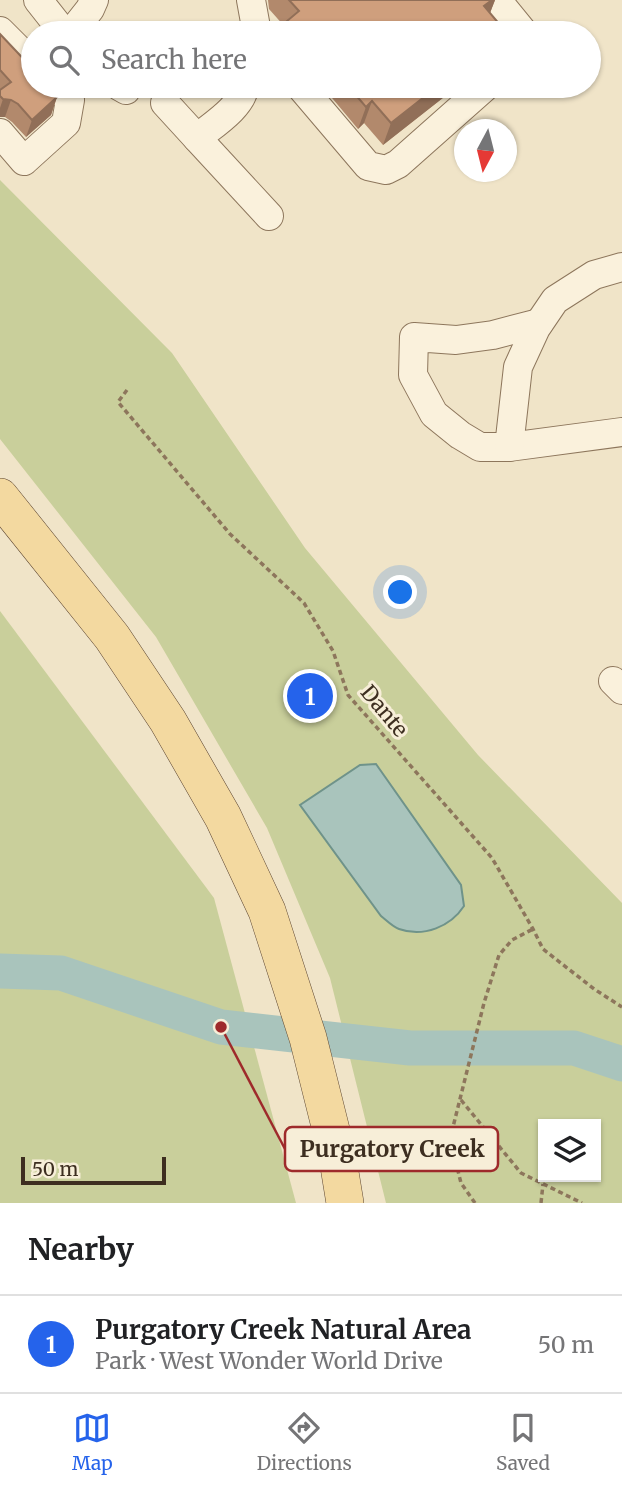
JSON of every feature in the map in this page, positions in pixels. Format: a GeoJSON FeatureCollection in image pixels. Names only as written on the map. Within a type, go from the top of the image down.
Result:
{"type":"FeatureCollection","features":[{"type":"Feature","properties":{"kind":"main road"},"geometry":{"type":"LineString","coordinates":[[0,496],[112,637],[168,721],[223,817],[267,911],[308,1038],[337,1153],[345,1203]]}},
{"type":"Feature","properties":{"kind":"lane"},"geometry":{"type":"LineString","coordinates":[[38,0],[55,21]]}},
{"type":"Feature","properties":{"kind":"lane"},"geometry":{"type":"LineString","coordinates":[[80,21],[94,0]]}},
{"type":"Feature","properties":{"kind":"lane"},"geometry":{"type":"LineString","coordinates":[[251,0],[255,21]]}},
{"type":"Feature","properties":{"kind":"lane"},"geometry":{"type":"LineString","coordinates":[[497,0],[514,21]]}},
{"type":"Feature","properties":{"kind":"lane"},"geometry":{"type":"LineString","coordinates":[[0,31],[21,52]]}},
{"type":"Feature","properties":{"kind":"lane"},"geometry":{"type":"LineString","coordinates":[[0,133],[24,161],[66,123],[70,100],[68,98]]}},
{"type":"Feature","properties":{"kind":"lane"},"geometry":{"type":"LineString","coordinates":[[197,138],[229,112],[239,98]]}},
{"type":"Feature","properties":{"kind":"lane"},"geometry":{"type":"LineString","coordinates":[[310,98],[368,166],[386,170],[398,164],[472,98]]}},
{"type":"Feature","properties":{"kind":"lane"},"geometry":{"type":"LineString","coordinates":[[165,103],[269,216]]}},
{"type":"Feature","properties":{"kind":"lane"},"geometry":{"type":"LineString","coordinates":[[509,447],[517,367],[539,323],[555,300],[594,275],[622,267]]}},
{"type":"Feature","properties":{"kind":"lane"},"geometry":{"type":"LineString","coordinates":[[539,323],[494,335],[456,340],[414,337],[413,375],[434,414],[480,447],[509,447],[622,432]]}},
{"type":"Feature","properties":{"kind":"path","name":"Dante"},"geometry":{"type":"LineString","coordinates":[[127,390],[118,401],[230,534],[304,603],[333,651],[348,695],[492,858],[542,949],[622,1007]]}},
{"type":"Feature","properties":{"kind":"path"},"geometry":{"type":"LineString","coordinates":[[475,1203],[461,1183],[450,1139],[484,1003],[499,956],[512,940],[533,929]]}},
{"type":"Feature","properties":{"kind":"path"},"geometry":{"type":"LineString","coordinates":[[461,1100],[521,1172],[582,1203]]}},
{"type":"Feature","properties":{"kind":"path"},"geometry":{"type":"LineString","coordinates":[[541,1203],[543,1184]]}},
{"type":"Feature","properties":{"kind":"green space"},"geometry":{"type":"Polygon","coordinates":[[[0,180],[172,353],[305,548],[478,755],[622,903],[622,1203],[386,1203],[330,978],[267,828],[156,637],[0,439],[0,180]]]}},
{"type":"Feature","properties":{"kind":"green space"},"geometry":{"type":"Polygon","coordinates":[[[0,611],[214,898],[296,1203],[0,1203],[0,611]]]}},
{"type":"Feature","properties":{"kind":"water"},"geometry":{"type":"Polygon","coordinates":[[[376,764],[461,885],[464,906],[452,919],[436,928],[408,931],[394,927],[381,916],[300,805],[360,765],[376,764]]]}},
{"type":"Feature","properties":{"kind":"building"},"geometry":{"type":"Polygon","coordinates":[[[289,0],[492,0],[484,6],[497,21],[287,21],[299,11],[289,0]]]}},
{"type":"Feature","properties":{"kind":"building"},"geometry":{"type":"Polygon","coordinates":[[[0,34],[21,56],[21,98],[56,98],[32,120],[18,104],[0,96],[0,90],[11,82],[0,70],[0,34]]]}},
{"type":"Feature","properties":{"kind":"building"},"geometry":{"type":"Polygon","coordinates":[[[358,98],[423,98],[391,123],[372,101],[366,107],[358,98]]]}},
{"type":"Feature","properties":{"kind":"waterway"},"geometry":{"type":"LineString","coordinates":[[0,971],[61,973],[221,1027],[410,1048],[574,1048],[622,1064]]}},
{"type":"Feature","properties":{"kind":"place","name":"Purgatory Creek Natural Area"},"geometry":{"type":"Point","coordinates":[310,696]}},
{"type":"Feature","properties":{"kind":"place","name":"Purgatory Creek"},"geometry":{"type":"Point","coordinates":[221,1027]}}]}
